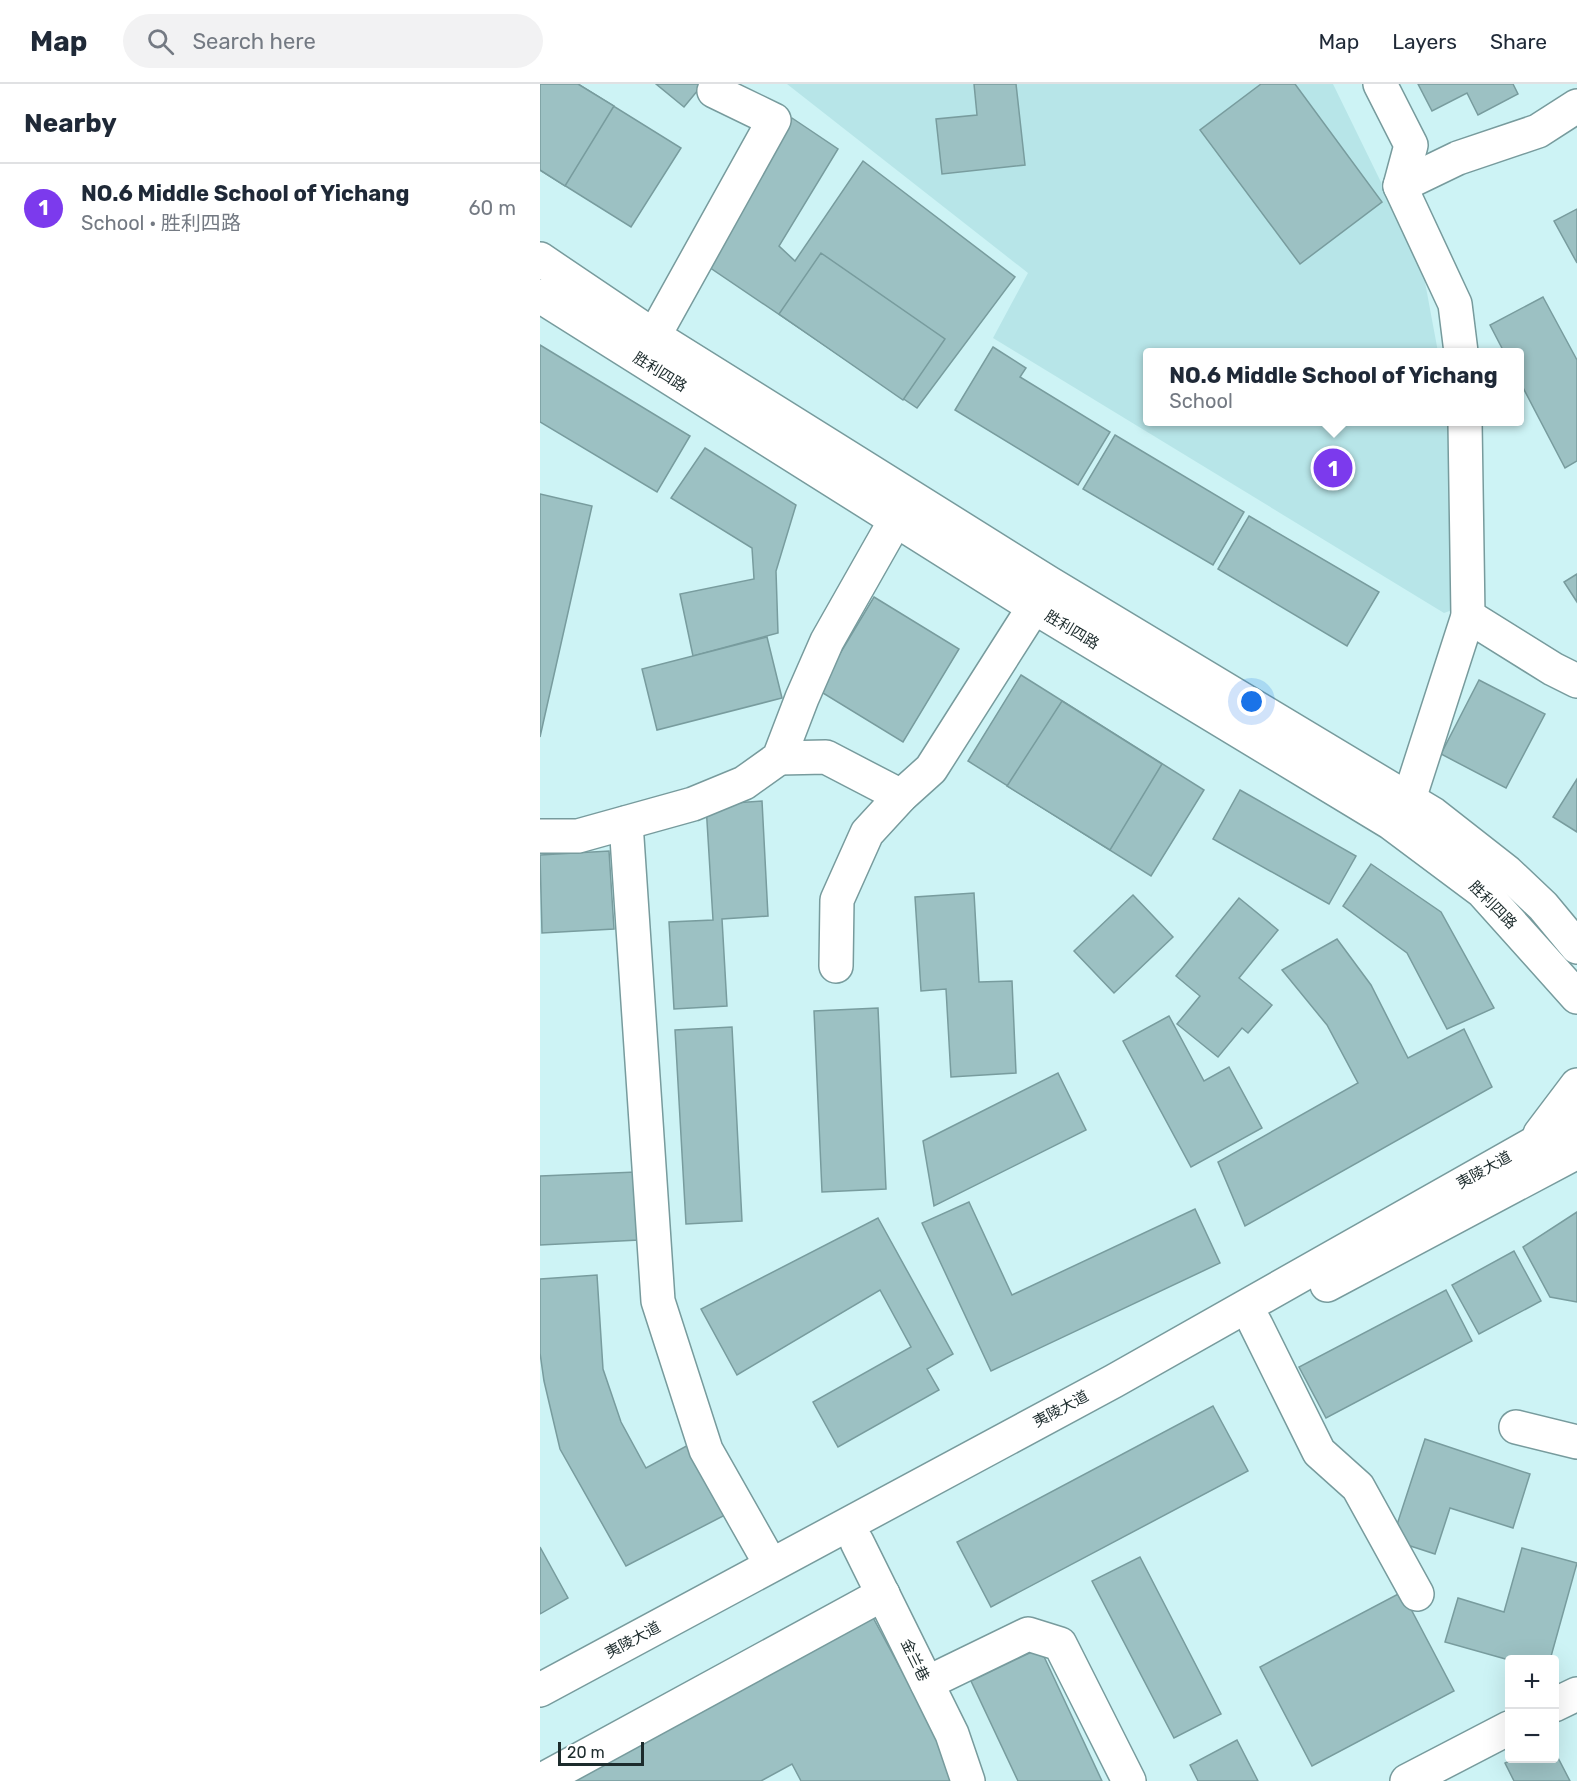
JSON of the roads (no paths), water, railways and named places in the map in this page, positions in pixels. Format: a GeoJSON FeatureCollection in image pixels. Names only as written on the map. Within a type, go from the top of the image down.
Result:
{"type":"FeatureCollection","features":[{"type":"Feature","properties":{"kind":"main road"},"geometry":{"type":"LineString","coordinates":[[654,336],[774,120],[714,91],[717,84]]}},
{"type":"Feature","properties":{"kind":"main road"},"geometry":{"type":"LineString","coordinates":[[1380,84],[1411,146],[1400,186],[1455,304],[1460,348]]}},
{"type":"Feature","properties":{"kind":"main road"},"geometry":{"type":"LineString","coordinates":[[1400,186],[1458,158],[1538,131],[1577,106]]}},
{"type":"Feature","properties":{"kind":"main road","name":"胜利四路"},"geometry":{"type":"LineString","coordinates":[[540,259],[654,336],[1049,583],[1433,814],[1507,872],[1565,927],[1577,947]]}},
{"type":"Feature","properties":{"kind":"main road","name":"胜利四路"},"geometry":{"type":"LineString","coordinates":[[540,296],[895,521],[1391,823],[1482,891],[1576,998]]}},
{"type":"Feature","properties":{"kind":"main road"},"geometry":{"type":"LineString","coordinates":[[1409,799],[1468,616],[1465,426]]}},
{"type":"Feature","properties":{"kind":"main road"},"geometry":{"type":"LineString","coordinates":[[540,836],[578,836],[693,804],[744,783],[779,758],[827,641],[895,521]]}},
{"type":"Feature","properties":{"kind":"main road"},"geometry":{"type":"LineString","coordinates":[[836,966],[837,900],[867,833],[931,769],[1034,607]]}},
{"type":"Feature","properties":{"kind":"main road"},"geometry":{"type":"LineString","coordinates":[[1468,616],[1577,681]]}},
{"type":"Feature","properties":{"kind":"main road"},"geometry":{"type":"LineString","coordinates":[[779,758],[826,757],[902,796]]}},
{"type":"Feature","properties":{"kind":"main road"},"geometry":{"type":"LineString","coordinates":[[626,823],[657,1300],[706,1450],[771,1565]]}},
{"type":"Feature","properties":{"kind":"main road"},"geometry":{"type":"LineString","coordinates":[[1560,1154],[1577,1085]]}},
{"type":"Feature","properties":{"kind":"main road","name":"夷陵大道"},"geometry":{"type":"LineString","coordinates":[[540,1712],[1123,1398],[1560,1154],[1577,1119]]}},
{"type":"Feature","properties":{"kind":"main road","name":"夷陵大道"},"geometry":{"type":"LineString","coordinates":[[540,1690],[1114,1381],[1560,1154]]}},
{"type":"Feature","properties":{"kind":"main road"},"geometry":{"type":"LineString","coordinates":[[1255,1323],[1319,1452],[1358,1487],[1417,1594]]}},
{"type":"Feature","properties":{"kind":"main road"},"geometry":{"type":"LineString","coordinates":[[1516,1427],[1577,1442]]}},
{"type":"Feature","properties":{"kind":"main road","name":"金兰巷"},"geometry":{"type":"LineString","coordinates":[[857,1542],[952,1734],[968,1781]]}},
{"type":"Feature","properties":{"kind":"main road"},"geometry":{"type":"LineString","coordinates":[[540,1781],[883,1594]]}},
{"type":"Feature","properties":{"kind":"main road"},"geometry":{"type":"LineString","coordinates":[[927,1683],[1028,1634],[1060,1644],[1129,1781]]}},
{"type":"Feature","properties":{"kind":"main road"},"geometry":{"type":"LineString","coordinates":[[1559,1703],[1577,1694]]}},
{"type":"Feature","properties":{"kind":"main road"},"geometry":{"type":"LineString","coordinates":[[1407,1781],[1449,1771],[1505,1731]]}},
{"type":"Feature","properties":{"kind":"place","name":"NO.6 Middle School of Yichang"},"geometry":{"type":"Point","coordinates":[1333,468]}}]}
